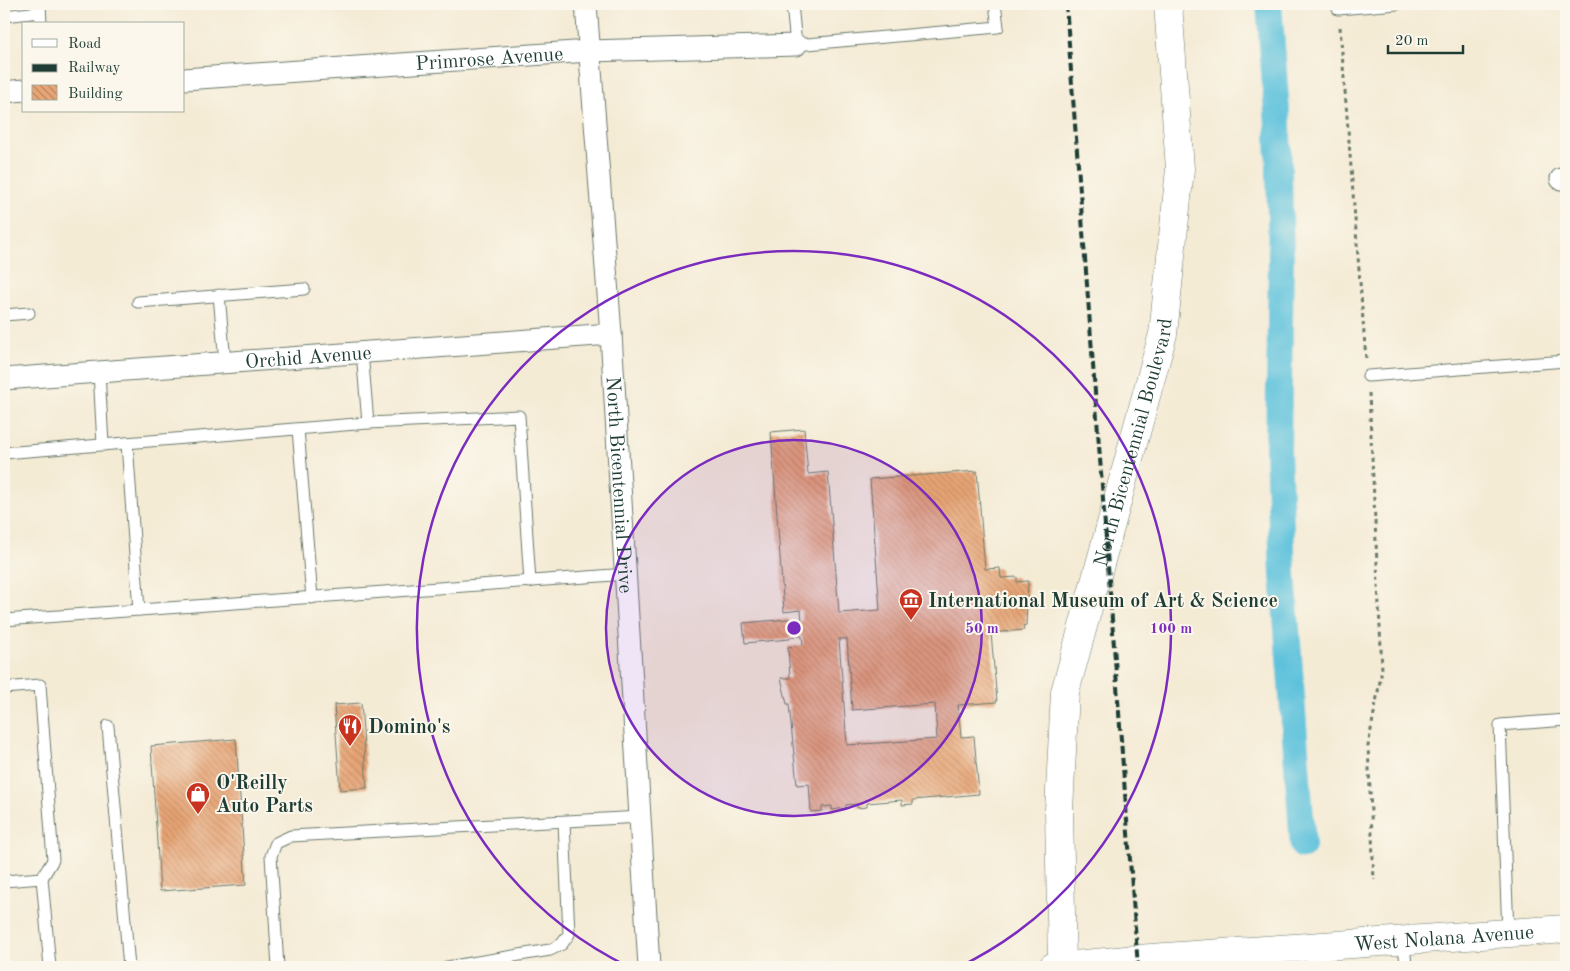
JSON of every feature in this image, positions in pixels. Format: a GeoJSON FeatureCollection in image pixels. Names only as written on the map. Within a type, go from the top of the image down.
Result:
{"type":"FeatureCollection","features":[{"type":"Feature","properties":{"kind":"main road","name":"North Bicentennial Boulevard"},"geometry":{"type":"LineString","coordinates":[[1059,967],[1058,810],[1065,692],[1163,334],[1180,169],[1168,4]]}},
{"type":"Feature","properties":{"kind":"main road","name":"West Nolana Avenue"},"geometry":{"type":"LineString","coordinates":[[1059,967],[1566,929]]}},
{"type":"Feature","properties":{"kind":"street","name":"North Bicentennial Drive"},"geometry":{"type":"LineString","coordinates":[[586,4],[627,574],[649,967]]}},
{"type":"Feature","properties":{"kind":"street","name":"Primrose Avenue"},"geometry":{"type":"LineString","coordinates":[[185,79],[589,51],[796,45]]}},
{"type":"Feature","properties":{"kind":"street"},"geometry":{"type":"LineString","coordinates":[[4,92],[22,90]]}},
{"type":"Feature","properties":{"kind":"street","name":"Orchid Avenue"},"geometry":{"type":"LineString","coordinates":[[4,378],[611,334]]}},
{"type":"Feature","properties":{"kind":"lane"},"geometry":{"type":"LineString","coordinates":[[792,4],[796,45],[998,26],[995,4]]}},
{"type":"Feature","properties":{"kind":"lane"},"geometry":{"type":"LineString","coordinates":[[1338,9],[1398,4]]}},
{"type":"Feature","properties":{"kind":"lane"},"geometry":{"type":"LineString","coordinates":[[4,16],[40,13]]}},
{"type":"Feature","properties":{"kind":"lane"},"geometry":{"type":"LineString","coordinates":[[138,302],[304,289]]}},
{"type":"Feature","properties":{"kind":"lane"},"geometry":{"type":"LineString","coordinates":[[219,295],[225,362]]}},
{"type":"Feature","properties":{"kind":"lane"},"geometry":{"type":"LineString","coordinates":[[4,315],[29,313]]}},
{"type":"Feature","properties":{"kind":"lane"},"geometry":{"type":"LineString","coordinates":[[362,352],[368,423]]}},
{"type":"Feature","properties":{"kind":"lane"},"geometry":{"type":"LineString","coordinates":[[1368,376],[1566,362]]}},
{"type":"Feature","properties":{"kind":"lane"},"geometry":{"type":"LineString","coordinates":[[98,372],[103,445]]}},
{"type":"Feature","properties":{"kind":"lane"},"geometry":{"type":"LineString","coordinates":[[4,453],[368,423],[519,416],[530,582]]}},
{"type":"Feature","properties":{"kind":"lane"},"geometry":{"type":"LineString","coordinates":[[298,429],[312,598]]}},
{"type":"Feature","properties":{"kind":"lane"},"geometry":{"type":"LineString","coordinates":[[127,443],[139,610]]}},
{"type":"Feature","properties":{"kind":"lane"},"geometry":{"type":"LineString","coordinates":[[4,620],[627,574]]}},
{"type":"Feature","properties":{"kind":"lane"},"geometry":{"type":"LineString","coordinates":[[4,688],[40,685],[53,860],[42,878],[50,967]]}},
{"type":"Feature","properties":{"kind":"lane"},"geometry":{"type":"LineString","coordinates":[[1508,933],[1500,725],[1566,720]]}},
{"type":"Feature","properties":{"kind":"lane"},"geometry":{"type":"LineString","coordinates":[[108,726],[129,967]]}},
{"type":"Feature","properties":{"kind":"lane"},"geometry":{"type":"LineString","coordinates":[[278,967],[271,856],[276,842],[291,836],[641,818]]}},
{"type":"Feature","properties":{"kind":"lane"},"geometry":{"type":"LineString","coordinates":[[448,967],[550,950],[562,944],[569,934],[564,822]]}},
{"type":"Feature","properties":{"kind":"lane"},"geometry":{"type":"LineString","coordinates":[[4,881],[42,878]]}},
{"type":"Feature","properties":{"kind":"lane"},"geometry":{"type":"LineString","coordinates":[[1393,941],[1406,967]]}},
{"type":"Feature","properties":{"kind":"path"},"geometry":{"type":"LineString","coordinates":[[1338,9],[1368,376],[1382,670],[1368,746],[1374,880]]}},
{"type":"Feature","properties":{"kind":"building","name":"International Museum of Art & Science"},"geometry":{"type":"Polygon","coordinates":[[[804,429],[808,474],[828,472],[839,613],[880,610],[870,479],[977,471],[985,569],[1000,568],[1001,578],[1017,577],[1017,582],[1028,581],[1026,625],[1023,626],[1024,630],[991,633],[997,702],[958,705],[961,737],[974,736],[979,794],[913,800],[913,804],[902,805],[902,800],[867,803],[867,807],[857,808],[857,804],[846,805],[846,808],[832,810],[832,806],[822,807],[822,811],[811,812],[809,784],[797,785],[789,704],[787,704],[781,678],[790,678],[788,647],[803,645],[802,636],[790,637],[790,639],[745,643],[743,623],[789,619],[789,621],[802,621],[801,610],[784,612],[771,432],[804,429]],[[839,639],[847,745],[937,739],[935,704],[852,710],[847,639],[839,639]]]}},
{"type":"Feature","properties":{"kind":"building","name":"Domino's"},"geometry":{"type":"Polygon","coordinates":[[[361,703],[367,788],[340,790],[334,705],[361,703]]]}},
{"type":"Feature","properties":{"kind":"building","name":"O'Reilly Auto Parts"},"geometry":{"type":"Polygon","coordinates":[[[236,739],[246,885],[160,891],[151,746],[236,739]]]}},
{"type":"Feature","properties":{"kind":"waterway"},"geometry":{"type":"LineString","coordinates":[[1269,4],[1278,126],[1281,260],[1278,451],[1283,575],[1303,846]]}},
{"type":"Feature","properties":{"kind":"railway"},"geometry":{"type":"LineString","coordinates":[[1066,4],[1138,967]]}},
{"type":"Feature","properties":{"kind":"place","name":"International Museum of Art & Science"},"geometry":{"type":"Point","coordinates":[911,621]}},
{"type":"Feature","properties":{"kind":"place","name":"Domino's"},"geometry":{"type":"Point","coordinates":[350,747]}},
{"type":"Feature","properties":{"kind":"place","name":"O'Reilly Auto Parts"},"geometry":{"type":"Point","coordinates":[198,815]}}]}
